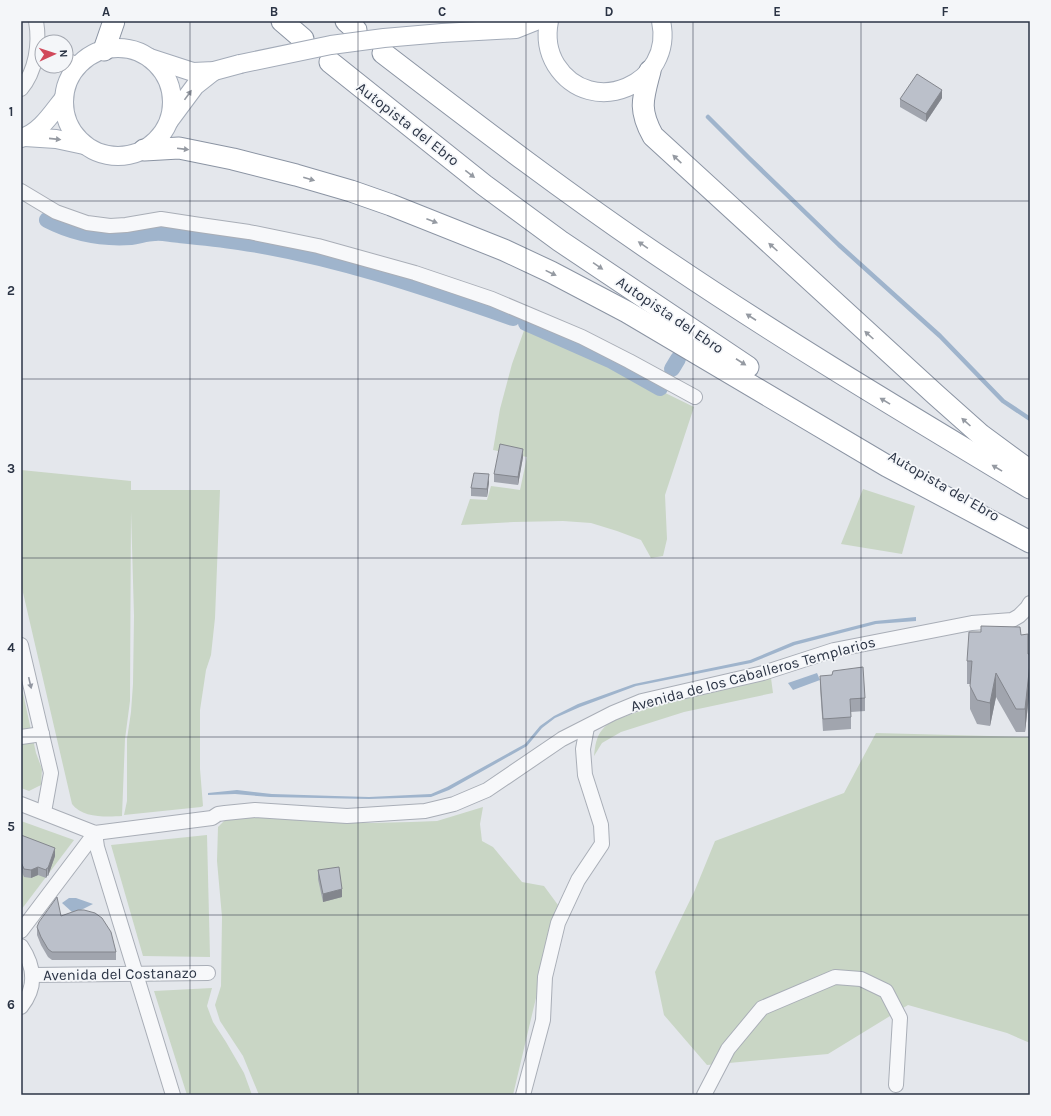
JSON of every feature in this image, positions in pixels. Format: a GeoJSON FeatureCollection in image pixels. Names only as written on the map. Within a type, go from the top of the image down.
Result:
{"type":"FeatureCollection","features":[{"type":"Feature","properties":{"kind":"highway"},"geometry":{"type":"LineString","coordinates":[[104,50],[114,21]]}},
{"type":"Feature","properties":{"kind":"highway"},"geometry":{"type":"LineString","coordinates":[[282,21],[303,40]]}},
{"type":"Feature","properties":{"kind":"highway"},"geometry":{"type":"LineString","coordinates":[[383,53],[500,142],[669,263],[822,362],[1030,488]]}},
{"type":"Feature","properties":{"kind":"highway","name":"Autopista del Ebro"},"geometry":{"type":"LineString","coordinates":[[330,62],[484,185],[635,292],[792,395],[889,454],[1030,536]]}},
{"type":"Feature","properties":{"kind":"highway"},"geometry":{"type":"LineString","coordinates":[[650,70],[643,97],[643,111],[647,125],[653,136],[830,299],[981,435],[1030,471]]}},
{"type":"Feature","properties":{"kind":"highway"},"geometry":{"type":"LineString","coordinates":[[144,150],[179,148],[233,159],[296,175],[351,191],[391,205],[504,250],[551,272],[627,312],[887,466],[1030,542]]}},
{"type":"Feature","properties":{"kind":"main road"},"geometry":{"type":"LineString","coordinates":[[74,62],[104,50],[119,48],[134,50],[148,57],[193,72],[214,71],[240,64],[332,45],[384,38],[516,29],[536,21]]}},
{"type":"Feature","properties":{"kind":"main road"},"geometry":{"type":"LineString","coordinates":[[549,21],[548,43],[553,61],[560,71],[573,82],[588,90],[605,92],[622,90],[633,85],[642,79],[650,70],[661,50],[663,23]]}},
{"type":"Feature","properties":{"kind":"main road"},"geometry":{"type":"LineString","coordinates":[[516,29],[548,43]]}},
{"type":"Feature","properties":{"kind":"main road"},"geometry":{"type":"LineString","coordinates":[[148,57],[159,67],[167,79],[171,93],[172,108],[168,123]]}},
{"type":"Feature","properties":{"kind":"main road"},"geometry":{"type":"LineString","coordinates":[[71,74],[66,86],[64,111],[68,124],[75,136],[84,145],[95,152],[107,156],[120,157],[132,155],[144,150],[158,139],[195,86],[214,71]]}},
{"type":"Feature","properties":{"kind":"main road"},"geometry":{"type":"LineString","coordinates":[[23,138],[39,127],[64,98]]}},
{"type":"Feature","properties":{"kind":"main road"},"geometry":{"type":"LineString","coordinates":[[23,138],[56,139],[84,145]]}},
{"type":"Feature","properties":{"kind":"street"},"geometry":{"type":"LineString","coordinates":[[36,21],[38,34]]}},
{"type":"Feature","properties":{"kind":"street"},"geometry":{"type":"LineString","coordinates":[[21,89],[26,84],[34,64]]}},
{"type":"Feature","properties":{"kind":"street"},"geometry":{"type":"LineString","coordinates":[[21,191],[56,212],[88,222],[110,226],[161,219],[249,232],[318,246],[415,272],[492,298],[582,337],[629,360],[695,397]]}},
{"type":"Feature","properties":{"kind":"street","name":"Avenida de los Caballeros Templarios"},"geometry":{"type":"LineString","coordinates":[[21,804],[95,833],[212,818],[218,814],[255,810],[347,816],[425,811],[454,804],[487,790],[562,739],[613,713],[642,701],[763,673],[834,650],[972,623],[1012,620],[1019,616],[1030,603]]}},
{"type":"Feature","properties":{"kind":"street"},"geometry":{"type":"LineString","coordinates":[[21,645],[51,773],[44,812]]}},
{"type":"Feature","properties":{"kind":"street"},"geometry":{"type":"LineString","coordinates":[[523,1095],[543,1020],[545,977],[558,923],[578,880],[602,844],[601,825],[585,775],[582,749],[587,727]]}},
{"type":"Feature","properties":{"kind":"street"},"geometry":{"type":"LineString","coordinates":[[21,737],[42,734]]}},
{"type":"Feature","properties":{"kind":"street"},"geometry":{"type":"LineString","coordinates":[[21,931],[95,833]]}},
{"type":"Feature","properties":{"kind":"street"},"geometry":{"type":"LineString","coordinates":[[95,833],[97,848],[173,1095]]}},
{"type":"Feature","properties":{"kind":"street"},"geometry":{"type":"LineString","coordinates":[[21,946],[30,962],[33,981],[28,998],[21,1006]]}},
{"type":"Feature","properties":{"kind":"street","name":"Avenida del Costanazo"},"geometry":{"type":"LineString","coordinates":[[32,975],[208,973]]}},
{"type":"Feature","properties":{"kind":"street"},"geometry":{"type":"LineString","coordinates":[[704,1095],[728,1049],[762,1008],[835,977],[861,979],[886,991],[900,1018],[896,1085]]}},
{"type":"Feature","properties":{"kind":"green space"},"geometry":{"type":"Polygon","coordinates":[[[526,325],[694,407],[665,495],[667,539],[663,556],[651,558],[641,540],[591,523],[563,521],[461,525],[470,499],[487,500],[491,486],[520,490],[527,457],[493,450],[500,409],[512,364],[526,325]]]}},
{"type":"Feature","properties":{"kind":"green space"},"geometry":{"type":"Polygon","coordinates":[[[21,470],[131,481],[131,490],[220,490],[215,618],[211,655],[206,670],[200,710],[200,769],[203,806],[124,815],[127,801],[127,739],[133,684],[134,616],[131,511],[130,701],[125,739],[122,816],[95,816],[76,809],[72,804],[21,584],[21,470]]]}},
{"type":"Feature","properties":{"kind":"green space"},"geometry":{"type":"Polygon","coordinates":[[[863,489],[915,506],[902,554],[841,544],[863,489]]]}},
{"type":"Feature","properties":{"kind":"green space"},"geometry":{"type":"Polygon","coordinates":[[[771,678],[773,693],[684,712],[621,732],[602,743],[594,756],[598,736],[604,727],[616,720],[683,698],[771,678]]]}},
{"type":"Feature","properties":{"kind":"green space"},"geometry":{"type":"Polygon","coordinates":[[[21,684],[36,753],[42,769],[41,785],[29,791],[21,788],[21,684]]]}},
{"type":"Feature","properties":{"kind":"green space"},"geometry":{"type":"Polygon","coordinates":[[[876,733],[1030,737],[1030,1043],[1007,1033],[908,1005],[828,1054],[707,1065],[664,1015],[655,972],[695,890],[715,841],[844,793],[876,733]]]}},
{"type":"Feature","properties":{"kind":"green space"},"geometry":{"type":"Polygon","coordinates":[[[483,807],[480,824],[482,841],[493,847],[522,882],[544,886],[558,905],[513,1095],[259,1095],[243,1056],[220,1021],[215,1005],[221,986],[222,917],[217,861],[218,827],[226,819],[254,816],[306,821],[371,823],[437,821],[483,807]]]}},
{"type":"Feature","properties":{"kind":"green space"},"geometry":{"type":"Polygon","coordinates":[[[21,821],[74,840],[21,910],[21,821]]]}},
{"type":"Feature","properties":{"kind":"green space"},"geometry":{"type":"Polygon","coordinates":[[[207,835],[210,957],[143,956],[111,845],[207,835]]]}},
{"type":"Feature","properties":{"kind":"green space"},"geometry":{"type":"Polygon","coordinates":[[[212,988],[207,1006],[213,1022],[244,1073],[252,1095],[187,1095],[154,991],[212,988]]]}},
{"type":"Feature","properties":{"kind":"water"},"geometry":{"type":"Polygon","coordinates":[[[916,617],[916,621],[876,624],[795,645],[751,663],[636,686],[555,718],[542,728],[527,746],[449,790],[431,797],[369,799],[270,797],[235,794],[208,795],[208,793],[237,790],[272,794],[369,797],[431,794],[447,787],[525,744],[540,726],[554,716],[578,704],[634,684],[750,660],[793,642],[875,621],[916,617]]]}},
{"type":"Feature","properties":{"kind":"water"},"geometry":{"type":"Polygon","coordinates":[[[817,673],[820,680],[793,690],[788,683],[817,673]]]}},
{"type":"Feature","properties":{"kind":"water"},"geometry":{"type":"Polygon","coordinates":[[[69,898],[76,898],[93,904],[77,912],[72,912],[62,903],[69,898]]]}},
{"type":"Feature","properties":{"kind":"building"},"geometry":{"type":"Polygon","coordinates":[[[917,74],[942,90],[926,114],[900,99],[917,74]]]}},
{"type":"Feature","properties":{"kind":"building"},"geometry":{"type":"Polygon","coordinates":[[[500,444],[523,449],[518,477],[494,474],[500,444]]]}},
{"type":"Feature","properties":{"kind":"building"},"geometry":{"type":"Polygon","coordinates":[[[474,473],[489,474],[487,489],[471,488],[474,473]]]}},
{"type":"Feature","properties":{"kind":"building"},"geometry":{"type":"Polygon","coordinates":[[[981,626],[1020,627],[1021,635],[1028,634],[1028,654],[1030,654],[1030,663],[1025,709],[1016,709],[996,673],[990,703],[977,700],[970,686],[972,661],[967,661],[969,632],[981,632],[981,626]]]}},
{"type":"Feature","properties":{"kind":"building"},"geometry":{"type":"Polygon","coordinates":[[[863,667],[865,698],[850,699],[851,717],[823,719],[820,676],[832,675],[833,671],[863,667]]]}},
{"type":"Feature","properties":{"kind":"building"},"geometry":{"type":"Polygon","coordinates":[[[21,835],[55,848],[46,870],[38,867],[31,870],[24,869],[21,862],[21,835]]]}},
{"type":"Feature","properties":{"kind":"building"},"geometry":{"type":"Polygon","coordinates":[[[339,867],[342,889],[323,894],[318,870],[339,867]]]}},
{"type":"Feature","properties":{"kind":"building"},"geometry":{"type":"Polygon","coordinates":[[[57,897],[61,916],[78,910],[84,910],[95,913],[102,918],[111,932],[116,952],[52,952],[48,949],[37,927],[57,897]]]}},
{"type":"Feature","properties":{"kind":"waterway"},"geometry":{"type":"LineString","coordinates":[[708,117],[839,245],[940,336],[1003,401],[1030,419]]}},
{"type":"Feature","properties":{"kind":"waterway"},"geometry":{"type":"LineString","coordinates":[[47,220],[67,229],[98,236],[131,237],[149,233],[161,233],[232,241],[309,255],[412,284],[513,318]]}},
{"type":"Feature","properties":{"kind":"waterway"},"geometry":{"type":"LineString","coordinates":[[526,323],[612,361],[660,388]]}},
{"type":"Feature","properties":{"kind":"waterway"},"geometry":{"type":"LineString","coordinates":[[672,369],[678,359]]}}]}
